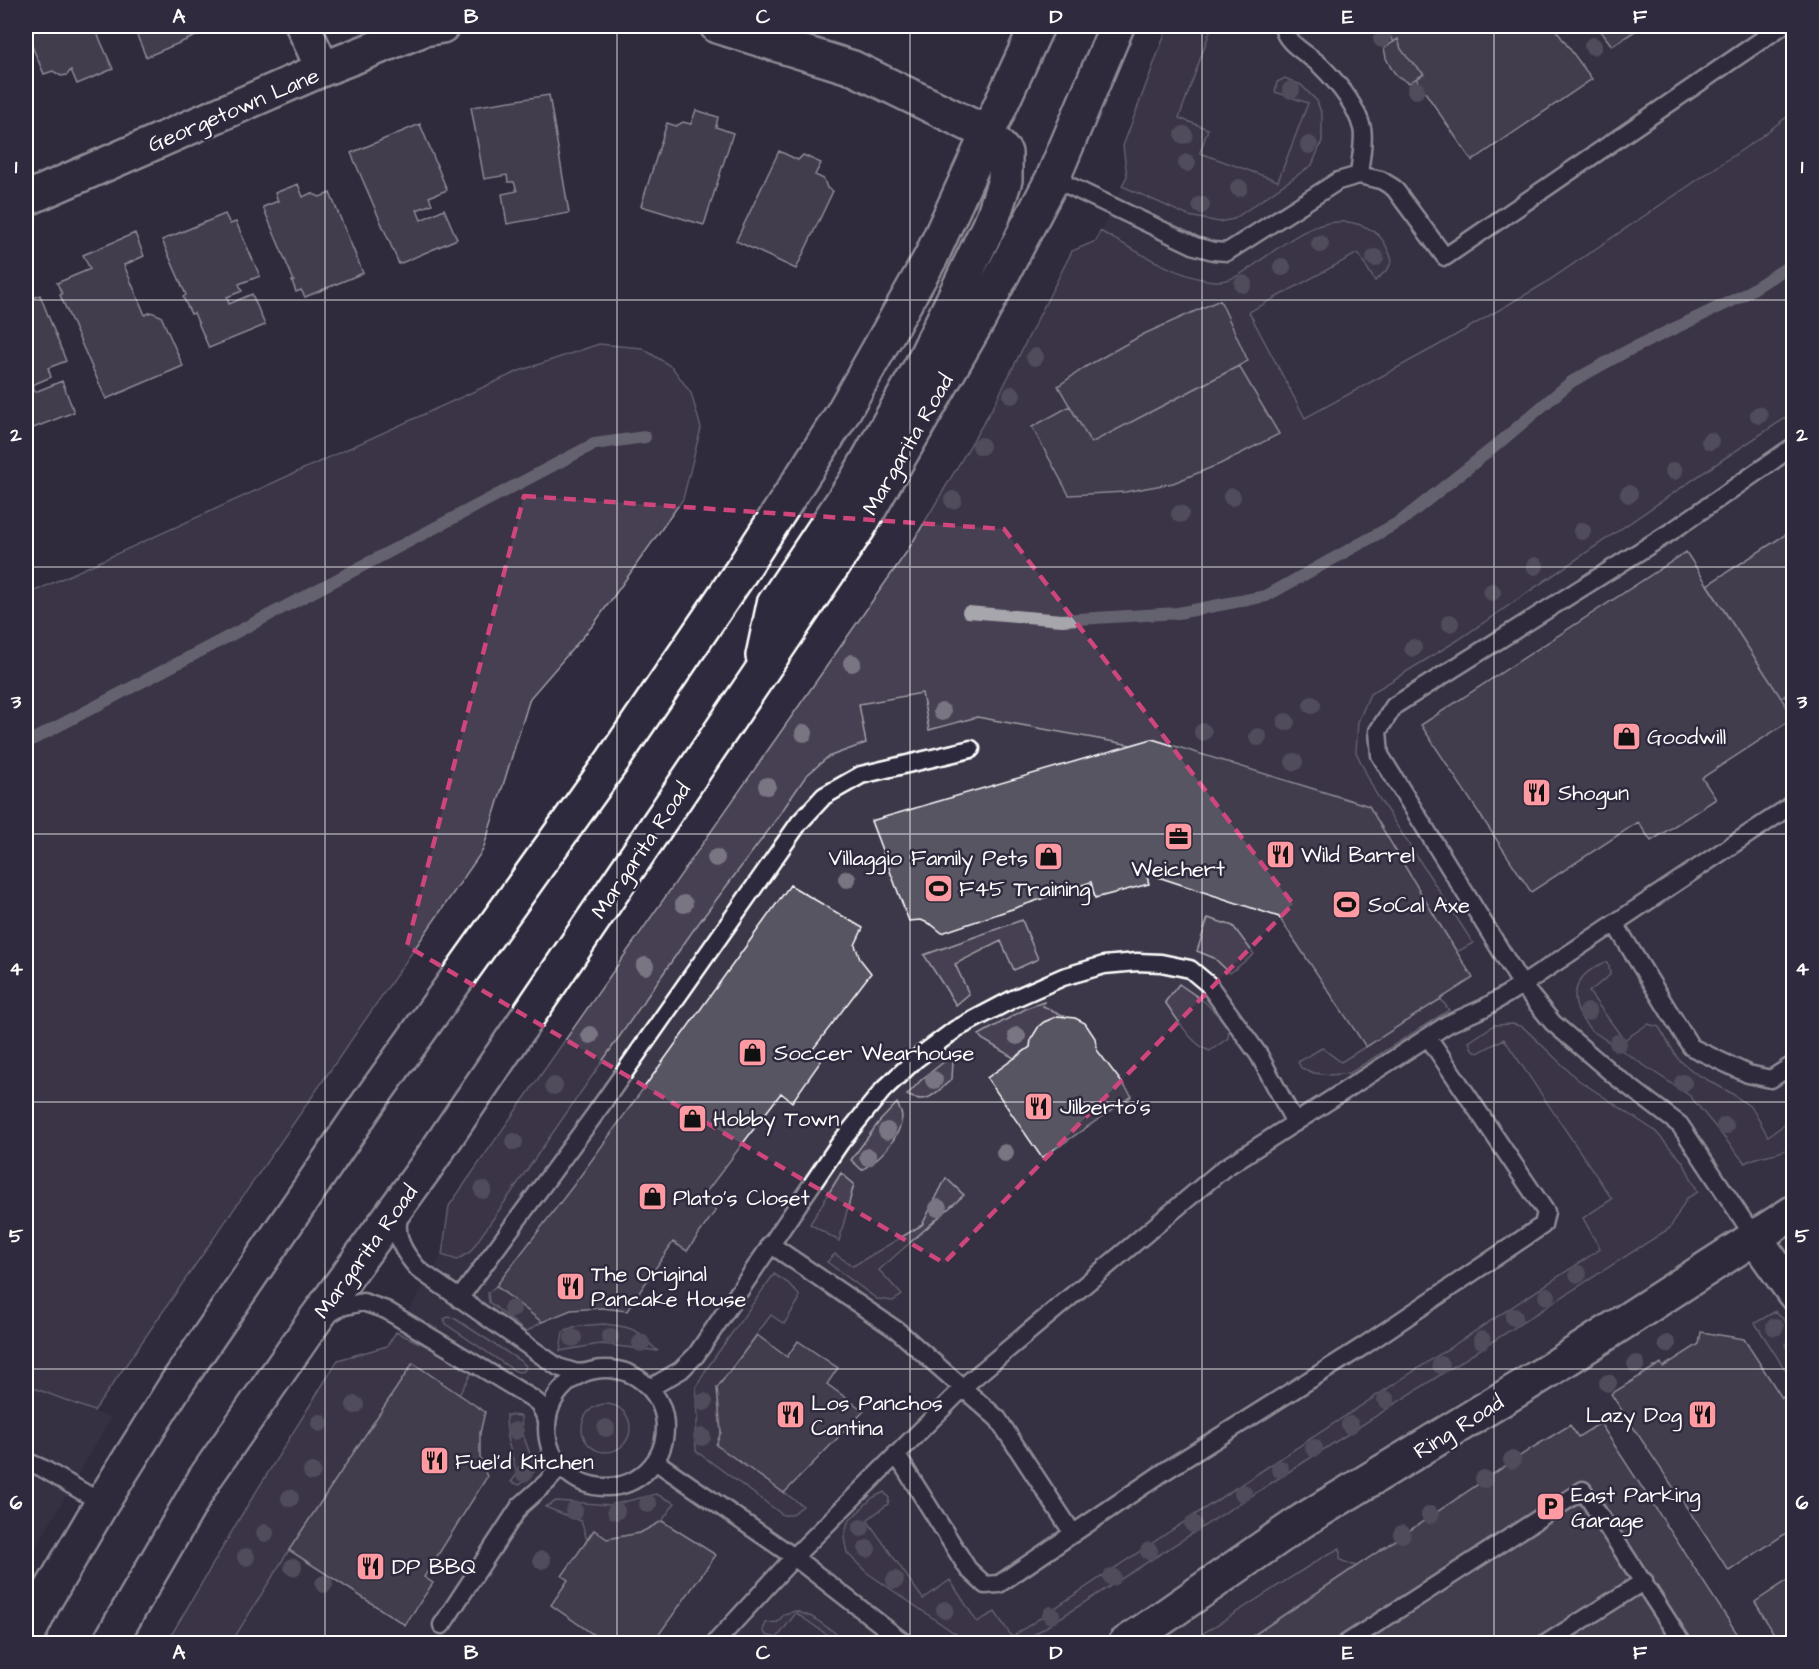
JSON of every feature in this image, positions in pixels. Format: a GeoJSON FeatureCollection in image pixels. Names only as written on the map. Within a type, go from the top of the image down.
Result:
{"type":"FeatureCollection","features":[{"type":"Feature","properties":{"kind":"main road"},"geometry":{"type":"LineString","coordinates":[[303,26],[323,69]]}},
{"type":"Feature","properties":{"kind":"main road","name":"Georgetown Lane"},"geometry":{"type":"LineString","coordinates":[[26,199],[323,69],[424,29],[442,26]]}},
{"type":"Feature","properties":{"kind":"main road"},"geometry":{"type":"LineString","coordinates":[[717,26],[853,68],[987,133],[1005,153],[1005,180],[993,217],[921,366],[856,481],[774,604],[759,672]]}},
{"type":"Feature","properties":{"kind":"main road"},"geometry":{"type":"LineString","coordinates":[[26,1639],[44,1602],[102,1503],[191,1363],[373,1096],[613,760],[841,416],[930,257],[1037,26]]}},
{"type":"Feature","properties":{"kind":"main road","name":"Margarita Road"},"geometry":{"type":"LineString","coordinates":[[109,1644],[205,1479],[312,1324],[403,1198],[859,526],[980,317],[1053,178],[1117,26]]}},
{"type":"Feature","properties":{"kind":"main road","name":"Ring Road"},"geometry":{"type":"LineString","coordinates":[[1125,1644],[1302,1521],[1548,1371],[1794,1212]]}},
{"type":"Feature","properties":{"kind":"main road"},"geometry":{"type":"LineString","coordinates":[[1755,1238],[1794,1293]]}},
{"type":"Feature","properties":{"kind":"lane"},"geometry":{"type":"LineString","coordinates":[[1283,26],[1291,41],[1320,65],[1349,101],[1363,129],[1359,175]]}},
{"type":"Feature","properties":{"kind":"lane"},"geometry":{"type":"LineString","coordinates":[[1053,178],[1195,246],[1227,252],[1338,181],[1359,175],[1381,180],[1394,188],[1445,257],[1782,26]]}},
{"type":"Feature","properties":{"kind":"lane"},"geometry":{"type":"LineString","coordinates":[[1755,1238],[1680,1125],[1615,1076],[1553,1023],[1522,985],[1380,755],[1378,731],[1394,706],[1672,531],[1794,446]]}},
{"type":"Feature","properties":{"kind":"lane"},"geometry":{"type":"LineString","coordinates":[[459,1299],[593,1117],[811,809],[824,796],[861,775],[971,749]]}},
{"type":"Feature","properties":{"kind":"lane"},"geometry":{"type":"LineString","coordinates":[[714,1644],[794,1557],[962,1389],[1223,1169],[1448,1024],[1484,1008],[1522,985],[1794,802]]}},
{"type":"Feature","properties":{"kind":"lane"},"geometry":{"type":"LineString","coordinates":[[1615,924],[1691,1047],[1748,1074],[1772,1079],[1794,1064]]}},
{"type":"Feature","properties":{"kind":"lane"},"geometry":{"type":"LineString","coordinates":[[650,1388],[681,1370],[696,1355],[840,1143],[883,1090],[916,1059],[956,1029],[1013,999],[1063,977],[1104,965],[1137,962],[1161,963],[1190,969],[1208,984],[1259,1055],[1294,1123]]}},
{"type":"Feature","properties":{"kind":"lane"},"geometry":{"type":"LineString","coordinates":[[896,1454],[968,1569],[985,1585],[999,1584],[1072,1532],[1362,1347],[1544,1225],[1546,1212],[1428,1037]]}},
{"type":"Feature","properties":{"kind":"lane"},"geometry":{"type":"LineString","coordinates":[[403,1198],[397,1221],[398,1238],[407,1256],[419,1270],[558,1367],[577,1373],[588,1371],[602,1369],[623,1371],[638,1378],[650,1388],[663,1413],[666,1427],[661,1449],[655,1461],[641,1476],[632,1481],[606,1487],[578,1480],[561,1466],[549,1445],[547,1420],[550,1409],[563,1387],[588,1371]]}},
{"type":"Feature","properties":{"kind":"lane"},"geometry":{"type":"LineString","coordinates":[[770,1244],[898,1331],[998,1419],[1072,1532]]}},
{"type":"Feature","properties":{"kind":"lane"},"geometry":{"type":"LineString","coordinates":[[312,1324],[341,1307],[363,1302],[386,1310],[533,1399],[539,1404],[547,1420]]}},
{"type":"Feature","properties":{"kind":"lane"},"geometry":{"type":"LineString","coordinates":[[26,1461],[102,1503]]}},
{"type":"Feature","properties":{"kind":"lane"},"geometry":{"type":"LineString","coordinates":[[655,1461],[794,1557],[906,1644]]}},
{"type":"Feature","properties":{"kind":"lane"},"geometry":{"type":"LineString","coordinates":[[442,1625],[520,1506],[561,1466]]}},
{"type":"Feature","properties":{"kind":"lane"},"geometry":{"type":"LineString","coordinates":[[1346,1644],[1583,1490],[1683,1644]]}},
{"type":"Feature","properties":{"kind":"lane"},"geometry":{"type":"LineString","coordinates":[[1545,1644],[1644,1581]]}},
{"type":"Feature","properties":{"kind":"highlighted area"},"geometry":{"type":"Polygon","coordinates":[[[524,496],[1004,529],[1293,904],[944,1263],[407,946],[524,496]]]}},
{"type":"Feature","properties":{"kind":"shaded area"},"geometry":{"type":"Polygon","coordinates":[[[1168,26],[1793,26],[1793,1643],[166,1644],[241,1516],[338,1360],[387,1346],[442,1255],[449,1206],[908,550],[993,407],[1072,251],[1096,241],[1127,176],[1123,146],[1168,26]]]}},
{"type":"Feature","properties":{"kind":"shaded area"},"geometry":{"type":"Polygon","coordinates":[[[1168,26],[1212,26],[1179,118],[1208,129],[1200,153],[1278,181],[1308,103],[1275,92],[1277,82],[1285,78],[1301,85],[1317,101],[1322,115],[1322,141],[1312,165],[1234,219],[1219,222],[1189,216],[1122,186],[1127,176],[1123,146],[1168,26]]]}},
{"type":"Feature","properties":{"kind":"shaded area"},"geometry":{"type":"Polygon","coordinates":[[[1793,112],[1793,413],[1458,640],[1370,694],[1358,722],[1356,752],[1375,792],[1473,943],[1457,952],[1418,889],[1308,961],[1279,917],[1320,891],[1331,796],[1152,739],[1131,745],[977,717],[929,730],[922,693],[859,704],[866,743],[828,757],[806,776],[771,827],[692,932],[470,1252],[457,1260],[442,1255],[449,1206],[908,550],[993,407],[1072,251],[1096,241],[1100,231],[1173,270],[1203,280],[1223,281],[1241,274],[1291,239],[1318,226],[1332,222],[1346,222],[1361,225],[1373,231],[1384,243],[1392,260],[1388,269],[1375,281],[1358,253],[1249,312],[1305,418],[1437,346],[1542,285],[1758,139],[1793,112]]]}},
{"type":"Feature","properties":{"kind":"shaded area"},"geometry":{"type":"Polygon","coordinates":[[[599,344],[642,348],[672,367],[691,393],[701,428],[683,499],[594,624],[530,698],[483,850],[94,1411],[26,1385],[26,595],[519,371],[599,344]]]}},
{"type":"Feature","properties":{"kind":"shaded area"},"geometry":{"type":"Polygon","coordinates":[[[1208,918],[1233,926],[1254,954],[1230,973],[1214,958],[1197,951],[1208,918]]]}},
{"type":"Feature","properties":{"kind":"shaded area"},"geometry":{"type":"Polygon","coordinates":[[[1022,920],[1038,959],[1014,970],[1001,941],[955,964],[969,994],[956,1005],[924,955],[1022,920]]]}},
{"type":"Feature","properties":{"kind":"shaded area"},"geometry":{"type":"Polygon","coordinates":[[[1606,962],[1610,975],[1589,992],[1624,1040],[1648,1024],[1659,1027],[1678,1059],[1695,1073],[1752,1108],[1768,1136],[1793,1119],[1793,1146],[1745,1163],[1690,1096],[1591,1030],[1578,1010],[1575,1001],[1576,991],[1585,975],[1606,962]]]}},
{"type":"Feature","properties":{"kind":"shaded area"},"geometry":{"type":"Polygon","coordinates":[[[1179,984],[1205,1002],[1229,1027],[1228,1038],[1210,1051],[1191,1037],[1165,1002],[1179,984]]]}},
{"type":"Feature","properties":{"kind":"shaded area"},"geometry":{"type":"Polygon","coordinates":[[[1441,999],[1449,1010],[1350,1073],[1330,1075],[1314,1073],[1301,1068],[1298,1062],[1322,1048],[1341,1062],[1441,999]]]}},
{"type":"Feature","properties":{"kind":"shaded area"},"geometry":{"type":"Polygon","coordinates":[[[1044,1002],[1043,1006],[1065,1016],[1044,1022],[1035,1033],[1030,1047],[1014,1058],[979,1035],[1027,1008],[1044,1002]]]}},
{"type":"Feature","properties":{"kind":"shaded area"},"geometry":{"type":"Polygon","coordinates":[[[1513,1024],[1523,1027],[1577,1079],[1655,1131],[1683,1162],[1698,1192],[1687,1198],[1670,1228],[1021,1643],[969,1643],[866,1572],[847,1553],[844,1538],[848,1522],[872,1498],[884,1492],[889,1498],[888,1504],[867,1520],[923,1599],[950,1580],[977,1622],[995,1612],[1012,1637],[1600,1249],[1583,1218],[1612,1199],[1504,1039],[1478,1053],[1472,1049],[1469,1042],[1494,1025],[1513,1024]]]}},
{"type":"Feature","properties":{"kind":"shaded area"},"geometry":{"type":"Polygon","coordinates":[[[959,1050],[953,1062],[952,1079],[941,1089],[921,1099],[907,1095],[922,1079],[959,1050]]]}},
{"type":"Feature","properties":{"kind":"shaded area"},"geometry":{"type":"Polygon","coordinates":[[[897,1103],[902,1117],[893,1141],[882,1154],[862,1170],[851,1160],[879,1122],[897,1103]]]}},
{"type":"Feature","properties":{"kind":"shaded area"},"geometry":{"type":"Polygon","coordinates":[[[841,1173],[854,1184],[839,1241],[810,1224],[841,1173]]]}},
{"type":"Feature","properties":{"kind":"shaded area"},"geometry":{"type":"Polygon","coordinates":[[[946,1178],[964,1195],[879,1270],[902,1295],[893,1301],[877,1299],[827,1262],[835,1254],[853,1266],[922,1225],[946,1178]]]}},
{"type":"Feature","properties":{"kind":"shaded area"},"geometry":{"type":"Polygon","coordinates":[[[774,1274],[788,1283],[799,1295],[799,1300],[784,1324],[771,1315],[717,1388],[721,1432],[717,1445],[803,1506],[791,1515],[783,1515],[696,1451],[695,1432],[698,1418],[696,1387],[774,1274]]]}},
{"type":"Feature","properties":{"kind":"shaded area"},"geometry":{"type":"Polygon","coordinates":[[[496,1286],[542,1322],[526,1332],[489,1302],[488,1293],[496,1286]]]}},
{"type":"Feature","properties":{"kind":"shaded area"},"geometry":{"type":"Polygon","coordinates":[[[1776,1311],[1791,1332],[1785,1345],[1793,1359],[1793,1382],[1755,1323],[1776,1311]]]}},
{"type":"Feature","properties":{"kind":"shaded area"},"geometry":{"type":"Polygon","coordinates":[[[454,1318],[522,1362],[526,1366],[524,1371],[518,1372],[512,1369],[447,1325],[444,1319],[454,1318]]]}},
{"type":"Feature","properties":{"kind":"shaded area"},"geometry":{"type":"Polygon","coordinates":[[[603,1324],[625,1327],[640,1333],[658,1351],[600,1344],[560,1351],[563,1332],[579,1326],[603,1324]]]}},
{"type":"Feature","properties":{"kind":"shaded area"},"geometry":{"type":"Polygon","coordinates":[[[396,1332],[473,1370],[459,1395],[413,1363],[289,1550],[231,1643],[166,1644],[241,1516],[338,1360],[387,1346],[396,1332]]]}},
{"type":"Feature","properties":{"kind":"shaded area"},"geometry":{"type":"Polygon","coordinates":[[[26,1385],[111,1418],[26,1565],[26,1385]]]}},
{"type":"Feature","properties":{"kind":"shaded area"},"geometry":{"type":"Polygon","coordinates":[[[606,1404],[623,1411],[630,1428],[623,1445],[606,1452],[589,1445],[582,1428],[589,1411],[606,1404]]]}},
{"type":"Feature","properties":{"kind":"shaded area"},"geometry":{"type":"Polygon","coordinates":[[[506,1415],[521,1416],[522,1432],[534,1465],[534,1472],[520,1485],[511,1482],[517,1474],[507,1438],[506,1415]]]}},
{"type":"Feature","properties":{"kind":"shaded area"},"geometry":{"type":"Polygon","coordinates":[[[656,1494],[675,1503],[662,1521],[640,1533],[607,1539],[594,1530],[587,1540],[581,1521],[545,1507],[556,1501],[611,1505],[656,1494]]]}},
{"type":"Feature","properties":{"kind":"shaded area"},"geometry":{"type":"Polygon","coordinates":[[[1340,1548],[1340,1560],[1356,1566],[1241,1643],[1188,1643],[1323,1557],[1340,1548]]]}},
{"type":"Feature","properties":{"kind":"shaded area"},"geometry":{"type":"Polygon","coordinates":[[[796,1611],[812,1617],[850,1643],[839,1643],[796,1613],[777,1638],[766,1635],[763,1630],[766,1623],[778,1622],[784,1614],[796,1611]]]}},
{"type":"Feature","properties":{"kind":"building"},"geometry":{"type":"Polygon","coordinates":[[[26,26],[94,26],[113,69],[77,84],[71,70],[67,75],[61,76],[53,71],[44,74],[26,32],[26,26]]]}},
{"type":"Feature","properties":{"kind":"building"},"geometry":{"type":"Polygon","coordinates":[[[133,26],[214,26],[215,28],[146,57],[133,26]]]}},
{"type":"Feature","properties":{"kind":"building"},"geometry":{"type":"Polygon","coordinates":[[[1382,26],[1553,26],[1592,79],[1472,161],[1416,79],[1424,74],[1401,49],[1398,39],[1394,42],[1382,26]]]}},
{"type":"Feature","properties":{"kind":"building"},"geometry":{"type":"Polygon","coordinates":[[[1597,26],[1643,26],[1612,46],[1597,26]]]}},
{"type":"Feature","properties":{"kind":"building"},"geometry":{"type":"Polygon","coordinates":[[[1398,39],[1401,49],[1424,74],[1409,83],[1397,76],[1386,58],[1384,48],[1398,39]]]}},
{"type":"Feature","properties":{"kind":"building"},"geometry":{"type":"Polygon","coordinates":[[[549,95],[569,213],[507,224],[502,194],[517,191],[514,182],[508,182],[507,175],[484,179],[471,107],[549,95]]]}},
{"type":"Feature","properties":{"kind":"building"},"geometry":{"type":"Polygon","coordinates":[[[696,110],[718,117],[716,127],[733,133],[704,225],[641,206],[667,123],[676,126],[683,122],[691,124],[696,110]]]}},
{"type":"Feature","properties":{"kind":"building"},"geometry":{"type":"Polygon","coordinates":[[[420,124],[447,190],[429,197],[432,204],[417,210],[421,220],[444,209],[457,239],[399,264],[351,153],[420,124]]]}},
{"type":"Feature","properties":{"kind":"building"},"geometry":{"type":"Polygon","coordinates":[[[779,151],[798,160],[803,155],[821,163],[815,175],[824,179],[827,188],[833,191],[796,269],[736,241],[779,151]]]}},
{"type":"Feature","properties":{"kind":"building"},"geometry":{"type":"Polygon","coordinates":[[[298,184],[303,197],[311,193],[320,197],[330,193],[363,273],[305,297],[301,290],[296,292],[292,281],[294,281],[263,207],[278,201],[275,193],[298,184]]]}},
{"type":"Feature","properties":{"kind":"building"},"geometry":{"type":"Polygon","coordinates":[[[225,214],[230,224],[236,222],[260,276],[239,284],[242,291],[227,297],[229,304],[252,294],[265,325],[209,348],[194,313],[191,314],[183,297],[186,295],[162,240],[225,214]]]}},
{"type":"Feature","properties":{"kind":"building"},"geometry":{"type":"Polygon","coordinates":[[[135,233],[144,256],[124,265],[145,315],[151,312],[161,316],[183,366],[106,399],[60,295],[62,294],[57,283],[90,269],[83,255],[135,233]]]}},
{"type":"Feature","properties":{"kind":"building"},"geometry":{"type":"Polygon","coordinates":[[[40,295],[66,361],[48,368],[51,377],[32,385],[35,392],[62,381],[74,412],[26,431],[26,301],[40,295]]]}},
{"type":"Feature","properties":{"kind":"building"},"geometry":{"type":"Polygon","coordinates":[[[1220,300],[1248,361],[1091,443],[1058,386],[1087,366],[1144,334],[1220,300]]]}},
{"type":"Feature","properties":{"kind":"building"},"geometry":{"type":"Polygon","coordinates":[[[1239,366],[1279,434],[1220,464],[1173,483],[1125,492],[1069,495],[1032,427],[1070,406],[1091,443],[1239,366]]]}},
{"type":"Feature","properties":{"kind":"building"},"geometry":{"type":"Polygon","coordinates":[[[1794,529],[1794,690],[1781,698],[1707,585],[1794,529]]]}},
{"type":"Feature","properties":{"kind":"building"},"geometry":{"type":"Polygon","coordinates":[[[1686,552],[1794,718],[1702,778],[1716,799],[1651,841],[1638,822],[1531,892],[1421,725],[1686,552]]]}},
{"type":"Feature","properties":{"kind":"building"},"geometry":{"type":"Polygon","coordinates":[[[1152,739],[1369,806],[1473,978],[1366,1047],[1279,917],[1146,873],[1149,884],[1095,898],[1091,882],[942,933],[921,920],[909,921],[871,821],[1152,739]]]}},
{"type":"Feature","properties":{"kind":"building"},"geometry":{"type":"Polygon","coordinates":[[[790,885],[863,928],[855,945],[860,959],[871,973],[810,1053],[821,1061],[792,1102],[781,1093],[700,1200],[716,1210],[687,1251],[673,1242],[627,1311],[602,1308],[571,1310],[542,1322],[496,1286],[573,1186],[790,885]]]}},
{"type":"Feature","properties":{"kind":"building"},"geometry":{"type":"Polygon","coordinates":[[[1058,1016],[1075,1018],[1085,1023],[1095,1038],[1097,1050],[1132,1096],[1042,1158],[987,1078],[1030,1047],[1031,1039],[1039,1026],[1058,1016]]]}},
{"type":"Feature","properties":{"kind":"building"},"geometry":{"type":"Polygon","coordinates":[[[1701,1332],[1744,1339],[1782,1398],[1789,1394],[1794,1400],[1794,1528],[1729,1571],[1611,1394],[1661,1363],[1663,1367],[1699,1344],[1701,1332]]]}},
{"type":"Feature","properties":{"kind":"building","name":"Los Panchos Cantina"},"geometry":{"type":"Polygon","coordinates":[[[757,1335],[787,1357],[798,1341],[838,1368],[827,1384],[864,1411],[784,1493],[716,1445],[721,1432],[717,1388],[757,1335]]]}},
{"type":"Feature","properties":{"kind":"building"},"geometry":{"type":"Polygon","coordinates":[[[413,1363],[485,1412],[480,1433],[480,1457],[487,1477],[424,1577],[433,1583],[405,1625],[289,1550],[413,1363]]]}},
{"type":"Feature","properties":{"kind":"building","name":"East Parking Garage"},"geometry":{"type":"Polygon","coordinates":[[[1600,1423],[1744,1644],[1241,1644],[1532,1448],[1570,1425],[1578,1437],[1600,1423]]]}},
{"type":"Feature","properties":{"kind":"building"},"geometry":{"type":"Polygon","coordinates":[[[662,1521],[716,1555],[652,1644],[607,1644],[551,1605],[568,1580],[562,1576],[594,1530],[607,1539],[640,1533],[662,1521]]]}},
{"type":"Feature","properties":{"kind":"building"},"geometry":{"type":"Polygon","coordinates":[[[1794,1576],[1794,1644],[1780,1644],[1755,1602],[1794,1576]]]}},
{"type":"Feature","properties":{"kind":"waterway"},"geometry":{"type":"LineString","coordinates":[[968,612],[1062,620],[1178,613],[1266,596],[1401,521],[1571,382],[1627,351],[1742,296],[1794,263]]}},
{"type":"Feature","properties":{"kind":"waterway"},"geometry":{"type":"LineString","coordinates":[[26,743],[594,444],[645,437]]}},
{"type":"Feature","properties":{"kind":"place","name":"Goodwill"},"geometry":{"type":"Point","coordinates":[1626,736]}},
{"type":"Feature","properties":{"kind":"place","name":"Shogun"},"geometry":{"type":"Point","coordinates":[1537,792]}},
{"type":"Feature","properties":{"kind":"place","name":"Weichert"},"geometry":{"type":"Point","coordinates":[1178,836]}},
{"type":"Feature","properties":{"kind":"place","name":"Wild Barrel"},"geometry":{"type":"Point","coordinates":[1280,854]}},
{"type":"Feature","properties":{"kind":"place","name":"Villaggio Family Pets"},"geometry":{"type":"Point","coordinates":[1049,857]}},
{"type":"Feature","properties":{"kind":"place","name":"F45 Training"},"geometry":{"type":"Point","coordinates":[938,888]}},
{"type":"Feature","properties":{"kind":"place","name":"SoCal Axe"},"geometry":{"type":"Point","coordinates":[1347,904]}},
{"type":"Feature","properties":{"kind":"place","name":"Soccer Wearhouse"},"geometry":{"type":"Point","coordinates":[753,1052]}},
{"type":"Feature","properties":{"kind":"place","name":"Jilberto's"},"geometry":{"type":"Point","coordinates":[1039,1106]}},
{"type":"Feature","properties":{"kind":"place","name":"Hobby Town"},"geometry":{"type":"Point","coordinates":[692,1118]}},
{"type":"Feature","properties":{"kind":"place","name":"Plato's Closet"},"geometry":{"type":"Point","coordinates":[652,1197]}},
{"type":"Feature","properties":{"kind":"place","name":"The Original Pancake House"},"geometry":{"type":"Point","coordinates":[570,1286]}},
{"type":"Feature","properties":{"kind":"place","name":"Lazy Dog"},"geometry":{"type":"Point","coordinates":[1703,1414]}},
{"type":"Feature","properties":{"kind":"place","name":"Los Panchos Cantina"},"geometry":{"type":"Point","coordinates":[790,1415]}},
{"type":"Feature","properties":{"kind":"place","name":"Fuel'd Kitchen"},"geometry":{"type":"Point","coordinates":[434,1461]}},
{"type":"Feature","properties":{"kind":"place","name":"East Parking Garage"},"geometry":{"type":"Point","coordinates":[1550,1507]}},
{"type":"Feature","properties":{"kind":"place","name":"DP BBQ"},"geometry":{"type":"Point","coordinates":[371,1566]}}]}
